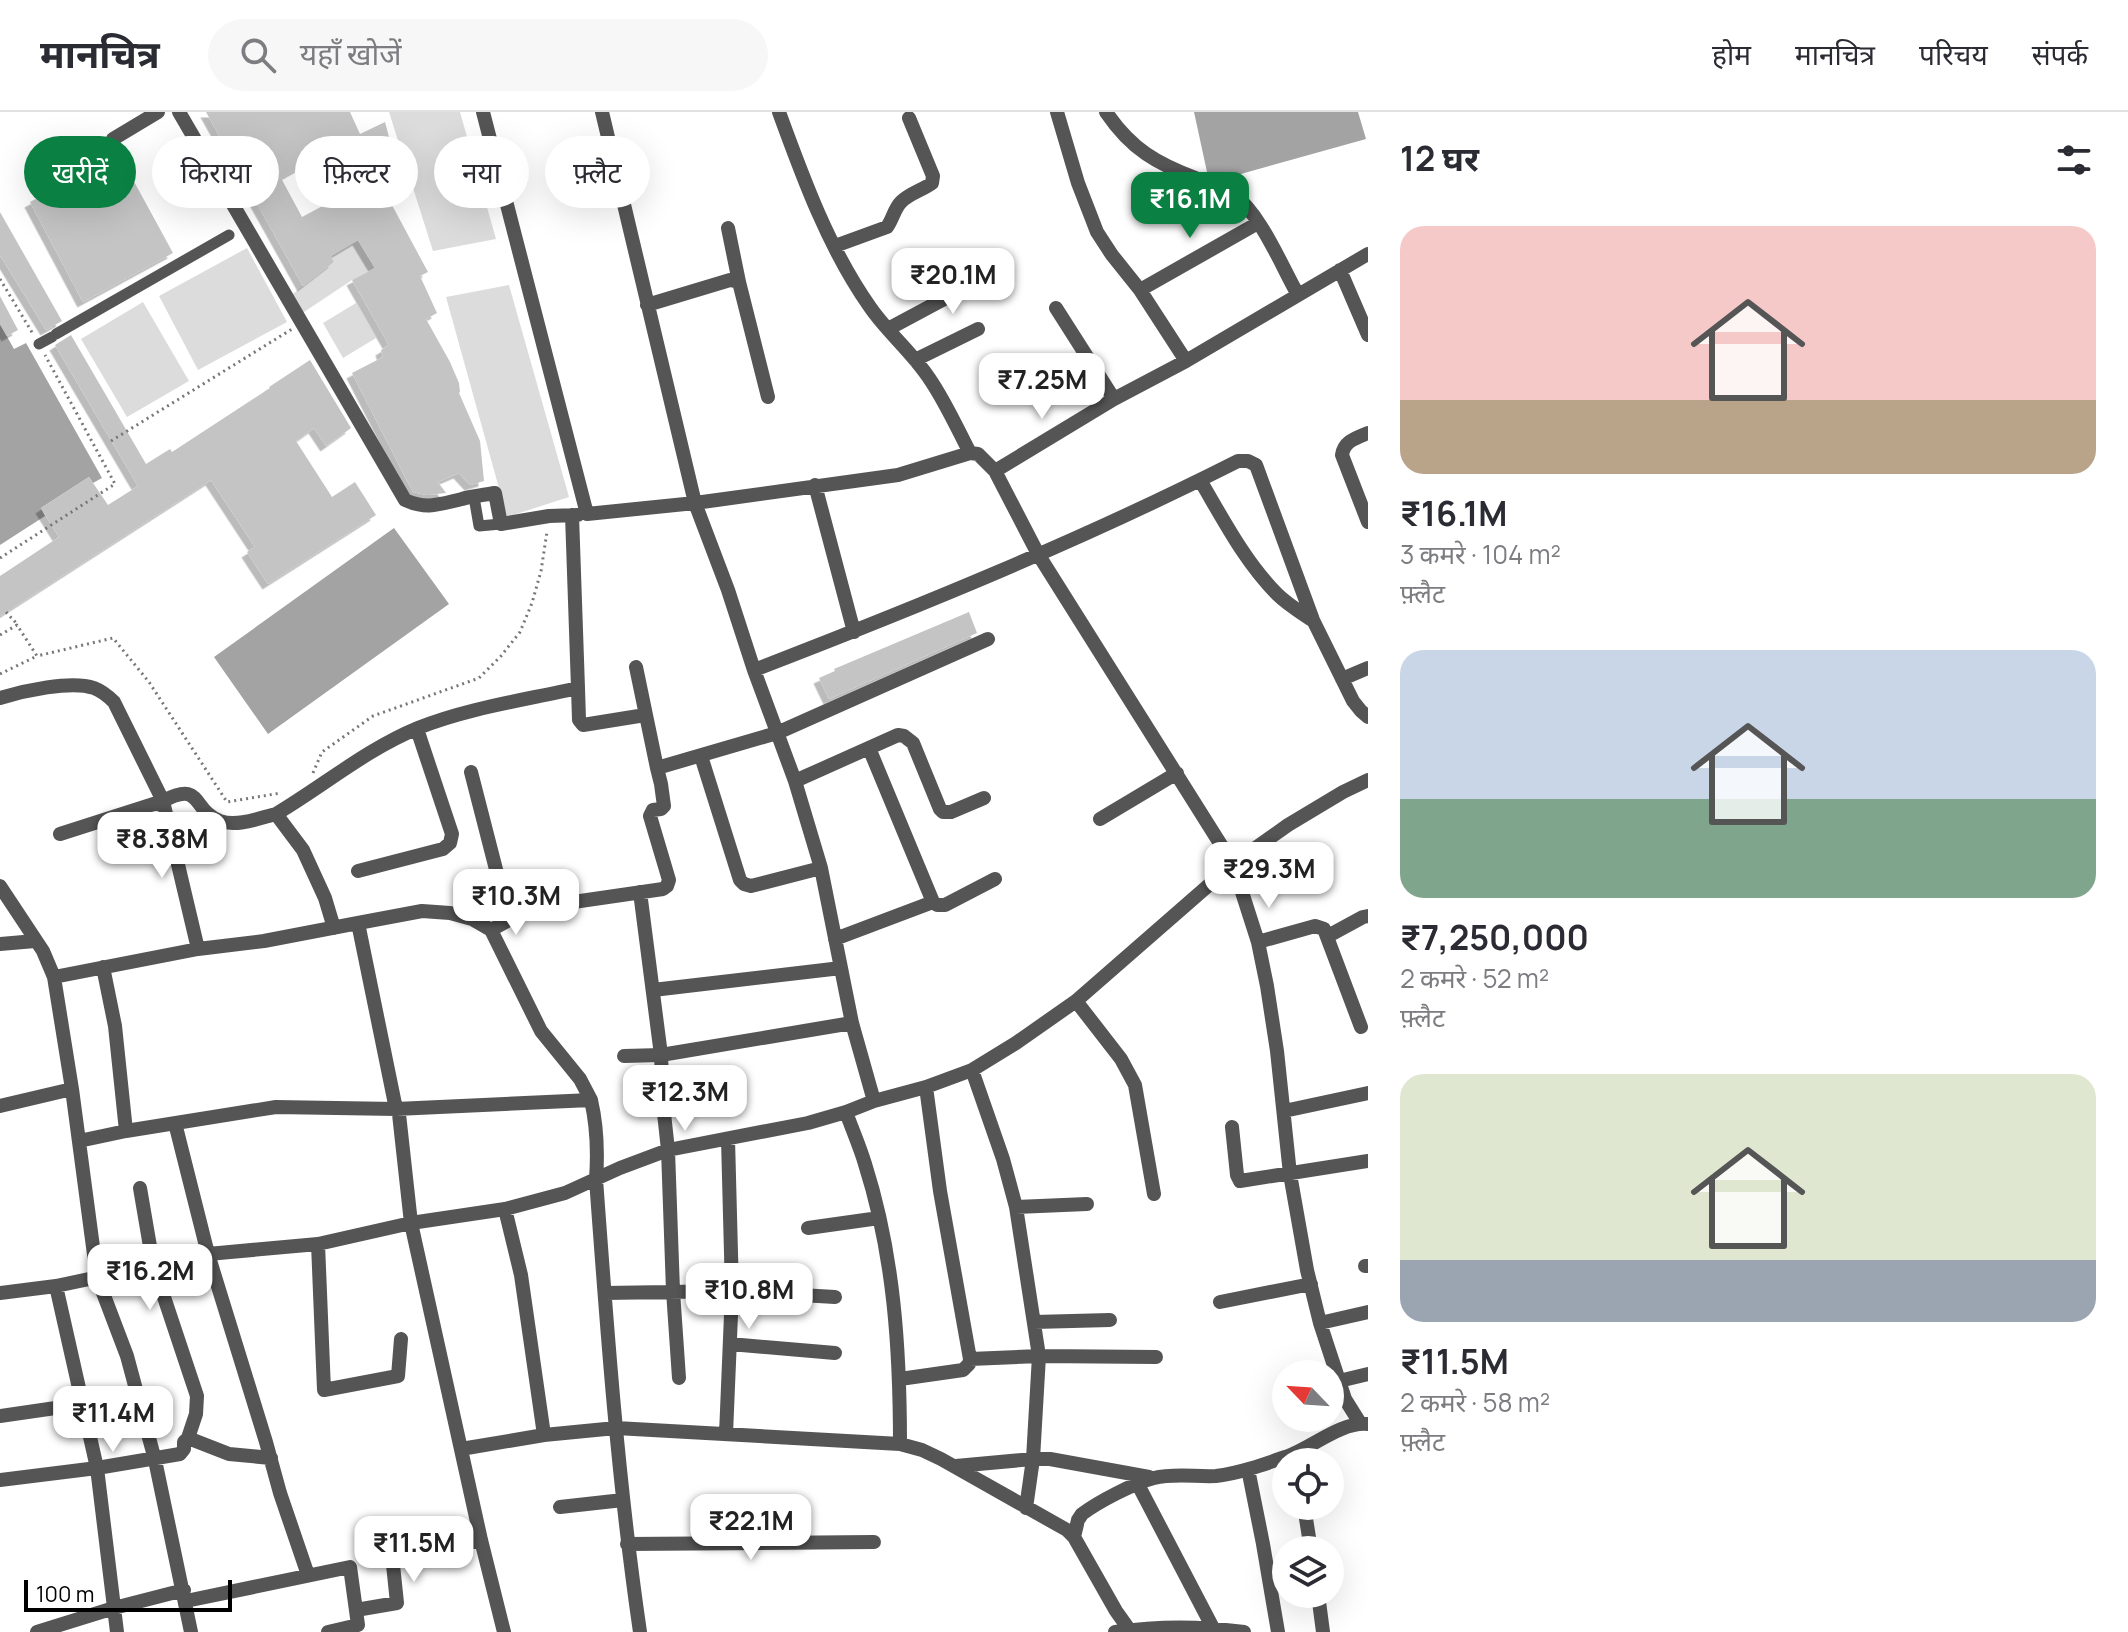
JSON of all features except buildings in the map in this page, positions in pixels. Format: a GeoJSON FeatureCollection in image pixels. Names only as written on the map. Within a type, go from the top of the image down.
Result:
{"type":"FeatureCollection","features":[{"type":"Feature","properties":{"kind":"street"},"geometry":{"type":"LineString","coordinates":[[118,136],[158,112]]}},
{"type":"Feature","properties":{"kind":"street"},"geometry":{"type":"LineString","coordinates":[[179,112],[237,230],[302,323],[405,500],[419,507],[445,505],[495,493],[501,524]]}},
{"type":"Feature","properties":{"kind":"street"},"geometry":{"type":"LineString","coordinates":[[483,112],[587,514]]}},
{"type":"Feature","properties":{"kind":"street"},"geometry":{"type":"LineString","coordinates":[[602,112],[695,503],[795,781],[821,868],[852,1023],[874,1101]]}},
{"type":"Feature","properties":{"kind":"street"},"geometry":{"type":"LineString","coordinates":[[779,112],[798,163],[853,280],[871,309],[929,377],[970,453]]}},
{"type":"Feature","properties":{"kind":"street"},"geometry":{"type":"LineString","coordinates":[[1057,112],[1078,183],[1097,232],[1140,290],[1186,361]]}},
{"type":"Feature","properties":{"kind":"street"},"geometry":{"type":"LineString","coordinates":[[1106,112],[1131,144],[1152,159],[1229,190],[1244,204],[1298,295]]}},
{"type":"Feature","properties":{"kind":"street"},"geometry":{"type":"LineString","coordinates":[[835,246],[887,227],[903,200],[932,183],[933,176],[909,118]]}},
{"type":"Feature","properties":{"kind":"street"},"geometry":{"type":"LineString","coordinates":[[1140,290],[1258,223]]}},
{"type":"Feature","properties":{"kind":"street"},"geometry":{"type":"LineString","coordinates":[[728,228],[768,397]]}},
{"type":"Feature","properties":{"kind":"street"},"geometry":{"type":"LineString","coordinates":[[39,344],[237,230]]}},
{"type":"Feature","properties":{"kind":"street"},"geometry":{"type":"LineString","coordinates":[[995,471],[1368,254]]}},
{"type":"Feature","properties":{"kind":"street"},"geometry":{"type":"LineString","coordinates":[[888,329],[1000,269]]}},
{"type":"Feature","properties":{"kind":"street"},"geometry":{"type":"LineString","coordinates":[[1340,270],[1368,335]]}},
{"type":"Feature","properties":{"kind":"street"},"geometry":{"type":"LineString","coordinates":[[647,305],[730,280],[739,282]]}},
{"type":"Feature","properties":{"kind":"street"},"geometry":{"type":"LineString","coordinates":[[1056,308],[1114,399]]}},
{"type":"Feature","properties":{"kind":"street"},"geometry":{"type":"LineString","coordinates":[[915,360],[978,329]]}},
{"type":"Feature","properties":{"kind":"street"},"geometry":{"type":"LineString","coordinates":[[1368,433],[1343,447],[1342,455],[1368,522]]}},
{"type":"Feature","properties":{"kind":"street"},"geometry":{"type":"LineString","coordinates":[[474,497],[479,526],[549,516],[695,503],[898,475],[970,453],[978,454],[995,471],[1038,554],[1233,864],[1258,942],[1277,1051],[1290,1174],[1311,1284],[1332,1360]]}},
{"type":"Feature","properties":{"kind":"street"},"geometry":{"type":"LineString","coordinates":[[754,670],[854,632],[1103,526],[1238,461],[1248,461],[1256,465],[1313,620],[1353,701],[1368,717]]}},
{"type":"Feature","properties":{"kind":"street"},"geometry":{"type":"LineString","coordinates":[[1200,480],[1246,556],[1263,578],[1278,595],[1313,620]]}},
{"type":"Feature","properties":{"kind":"street"},"geometry":{"type":"LineString","coordinates":[[815,485],[854,632]]}},
{"type":"Feature","properties":{"kind":"street"},"geometry":{"type":"LineString","coordinates":[[572,515],[579,720],[583,725],[645,715]]}},
{"type":"Feature","properties":{"kind":"street"},"geometry":{"type":"LineString","coordinates":[[657,768],[777,733],[988,639]]}},
{"type":"Feature","properties":{"kind":"street"},"geometry":{"type":"LineString","coordinates":[[491,930],[539,907],[667,886],[669,880],[650,816],[653,810],[664,806],[661,784],[636,667]]}},
{"type":"Feature","properties":{"kind":"street"},"geometry":{"type":"LineString","coordinates":[[1342,679],[1368,668]]}},
{"type":"Feature","properties":{"kind":"street"},"geometry":{"type":"LineString","coordinates":[[0,698],[35,689],[80,685],[105,693],[114,702],[163,801],[198,949]]}},
{"type":"Feature","properties":{"kind":"street"},"geometry":{"type":"LineString","coordinates":[[60,834],[163,801],[178,793],[194,797],[208,814],[220,821],[232,823],[276,814],[385,745],[417,729],[454,716],[578,688]]}},
{"type":"Feature","properties":{"kind":"street"},"geometry":{"type":"LineString","coordinates":[[358,871],[443,849],[450,843],[452,834],[417,729]]}},
{"type":"Feature","properties":{"kind":"street"},"geometry":{"type":"LineString","coordinates":[[795,781],[898,735],[913,743],[943,812],[951,812],[984,798]]}},
{"type":"Feature","properties":{"kind":"street"},"geometry":{"type":"LineString","coordinates":[[869,748],[933,902],[945,905],[995,879]]}},
{"type":"Feature","properties":{"kind":"street"},"geometry":{"type":"LineString","coordinates":[[701,756],[737,874],[744,884],[751,886],[821,868]]}},
{"type":"Feature","properties":{"kind":"street"},"geometry":{"type":"LineString","coordinates":[[471,772],[509,920]]}},
{"type":"Feature","properties":{"kind":"street"},"geometry":{"type":"LineString","coordinates":[[1100,819],[1177,773]]}},
{"type":"Feature","properties":{"kind":"street"},"geometry":{"type":"LineString","coordinates":[[0,1293],[56,1286],[208,1254],[318,1244],[411,1223],[505,1209],[565,1193],[668,1150],[808,1123],[972,1070],[1076,1001],[1233,864],[1288,825],[1368,780]]}},
{"type":"Feature","properties":{"kind":"street"},"geometry":{"type":"LineString","coordinates":[[276,814],[303,850],[325,898],[334,928]]}},
{"type":"Feature","properties":{"kind":"street"},"geometry":{"type":"LineString","coordinates":[[0,886],[48,961],[54,977],[97,1277],[127,1356],[155,1460],[191,1632]]}},
{"type":"Feature","properties":{"kind":"street"},"geometry":{"type":"LineString","coordinates":[[640,892],[661,1055],[679,1378]]}},
{"type":"Feature","properties":{"kind":"street"},"geometry":{"type":"LineString","coordinates":[[835,939],[933,902]]}},
{"type":"Feature","properties":{"kind":"street"},"geometry":{"type":"LineString","coordinates":[[54,977],[422,911],[450,913],[472,919],[491,930],[541,1031],[580,1079],[591,1100],[595,1118],[598,1153],[596,1179],[616,1428],[627,1544],[640,1632]]}},
{"type":"Feature","properties":{"kind":"street"},"geometry":{"type":"LineString","coordinates":[[1328,936],[1368,916]]}},
{"type":"Feature","properties":{"kind":"street"},"geometry":{"type":"LineString","coordinates":[[358,923],[399,1114],[411,1223],[504,1632]]}},
{"type":"Feature","properties":{"kind":"street"},"geometry":{"type":"LineString","coordinates":[[1258,942],[1315,926],[1324,929],[1361,1027]]}},
{"type":"Feature","properties":{"kind":"street"},"geometry":{"type":"LineString","coordinates":[[0,944],[35,941]]}},
{"type":"Feature","properties":{"kind":"street"},"geometry":{"type":"LineString","coordinates":[[103,967],[115,1026],[126,1131]]}},
{"type":"Feature","properties":{"kind":"street"},"geometry":{"type":"LineString","coordinates":[[653,990],[841,968]]}},
{"type":"Feature","properties":{"kind":"street"},"geometry":{"type":"LineString","coordinates":[[1076,1001],[1121,1059],[1135,1085],[1154,1194]]}},
{"type":"Feature","properties":{"kind":"street"},"geometry":{"type":"LineString","coordinates":[[624,1056],[661,1055],[852,1023]]}},
{"type":"Feature","properties":{"kind":"street"},"geometry":{"type":"LineString","coordinates":[[972,1070],[999,1145],[1016,1207],[1039,1356],[1033,1459],[1026,1508]]}},
{"type":"Feature","properties":{"kind":"street"},"geometry":{"type":"LineString","coordinates":[[900,1379],[963,1370],[970,1359],[940,1191],[926,1087]]}},
{"type":"Feature","properties":{"kind":"street"},"geometry":{"type":"LineString","coordinates":[[0,1106],[72,1089]]}},
{"type":"Feature","properties":{"kind":"street"},"geometry":{"type":"LineString","coordinates":[[1284,1111],[1368,1093]]}},
{"type":"Feature","properties":{"kind":"street"},"geometry":{"type":"LineString","coordinates":[[79,1141],[276,1107],[396,1109],[591,1100]]}},
{"type":"Feature","properties":{"kind":"street"},"geometry":{"type":"LineString","coordinates":[[846,1112],[865,1164],[879,1218],[896,1313],[900,1444]]}},
{"type":"Feature","properties":{"kind":"street"},"geometry":{"type":"LineString","coordinates":[[175,1123],[208,1254],[308,1575]]}},
{"type":"Feature","properties":{"kind":"street"},"geometry":{"type":"LineString","coordinates":[[1232,1127],[1240,1181],[1368,1161]]}},
{"type":"Feature","properties":{"kind":"street"},"geometry":{"type":"LineString","coordinates":[[726,1434],[732,1291],[728,1139]]}},
{"type":"Feature","properties":{"kind":"street"},"geometry":{"type":"LineString","coordinates":[[0,1480],[155,1460],[180,1454],[184,1449],[196,1414],[197,1396],[153,1264],[140,1188]]}},
{"type":"Feature","properties":{"kind":"street"},"geometry":{"type":"LineString","coordinates":[[1016,1207],[1087,1204]]}},
{"type":"Feature","properties":{"kind":"street"},"geometry":{"type":"LineString","coordinates":[[505,1209],[521,1275],[544,1435]]}},
{"type":"Feature","properties":{"kind":"street"},"geometry":{"type":"LineString","coordinates":[[808,1228],[879,1218]]}},
{"type":"Feature","properties":{"kind":"street"},"geometry":{"type":"LineString","coordinates":[[318,1244],[324,1390],[398,1376],[401,1339]]}},
{"type":"Feature","properties":{"kind":"street"},"geometry":{"type":"LineString","coordinates":[[1220,1302],[1311,1284]]}},
{"type":"Feature","properties":{"kind":"street"},"geometry":{"type":"LineString","coordinates":[[56,1286],[97,1468],[117,1632]]}},
{"type":"Feature","properties":{"kind":"street"},"geometry":{"type":"LineString","coordinates":[[605,1293],[732,1291],[835,1297]]}},
{"type":"Feature","properties":{"kind":"street"},"geometry":{"type":"LineString","coordinates":[[1320,1323],[1368,1312]]}},
{"type":"Feature","properties":{"kind":"street"},"geometry":{"type":"LineString","coordinates":[[1034,1322],[1110,1320]]}},
{"type":"Feature","properties":{"kind":"street"},"geometry":{"type":"LineString","coordinates":[[730,1344],[835,1353]]}},
{"type":"Feature","properties":{"kind":"street"},"geometry":{"type":"LineString","coordinates":[[970,1359],[1156,1357]]}},
{"type":"Feature","properties":{"kind":"street"},"geometry":{"type":"LineString","coordinates":[[1344,1380],[1368,1374]]}},
{"type":"Feature","properties":{"kind":"street"},"geometry":{"type":"LineString","coordinates":[[1311,1448],[1337,1432],[1364,1424],[1344,1396]]}},
{"type":"Feature","properties":{"kind":"street"},"geometry":{"type":"LineString","coordinates":[[0,1416],[83,1404]]}},
{"type":"Feature","properties":{"kind":"street"},"geometry":{"type":"LineString","coordinates":[[461,1449],[544,1435],[616,1428],[900,1444],[922,1450],[955,1466],[1074,1537],[1125,1631],[1213,1628],[1244,1632]]}},
{"type":"Feature","properties":{"kind":"street"},"geometry":{"type":"LineString","coordinates":[[188,1438],[229,1454],[271,1458]]}},
{"type":"Feature","properties":{"kind":"street"},"geometry":{"type":"LineString","coordinates":[[955,1466],[1050,1459],[1134,1480],[1217,1476],[1272,1463]]}},
{"type":"Feature","properties":{"kind":"street"},"geometry":{"type":"LineString","coordinates":[[1248,1469],[1278,1632]]}},
{"type":"Feature","properties":{"kind":"street"},"geometry":{"type":"LineString","coordinates":[[1074,1537],[1082,1514],[1134,1480]]}},
{"type":"Feature","properties":{"kind":"street"},"geometry":{"type":"LineString","coordinates":[[1134,1480],[1213,1628]]}},
{"type":"Feature","properties":{"kind":"street"},"geometry":{"type":"LineString","coordinates":[[560,1507],[623,1500]]}},
{"type":"Feature","properties":{"kind":"street"},"geometry":{"type":"LineString","coordinates":[[356,1610],[397,1603],[392,1555],[481,1540]]}},
{"type":"Feature","properties":{"kind":"street"},"geometry":{"type":"LineString","coordinates":[[627,1544],[874,1542]]}},
{"type":"Feature","properties":{"kind":"street"},"geometry":{"type":"LineString","coordinates":[[37,1632],[114,1608],[350,1567],[358,1625],[328,1632]]}},
{"type":"Feature","properties":{"kind":"street"},"geometry":{"type":"LineString","coordinates":[[1320,1608],[1323,1632]]}},
{"type":"Feature","properties":{"kind":"path"},"geometry":{"type":"LineString","coordinates":[[0,279],[115,484],[0,558]]}},
{"type":"Feature","properties":{"kind":"path"},"geometry":{"type":"LineString","coordinates":[[111,441],[302,323]]}},
{"type":"Feature","properties":{"kind":"path"},"geometry":{"type":"LineString","coordinates":[[309,782],[322,752],[373,716],[479,678],[501,656],[520,632],[532,603],[541,571],[549,516]]}},
{"type":"Feature","properties":{"kind":"path"},"geometry":{"type":"LineString","coordinates":[[6,612],[37,656]]}},
{"type":"Feature","properties":{"kind":"path"},"geometry":{"type":"LineString","coordinates":[[0,635],[17,625]]}},
{"type":"Feature","properties":{"kind":"path"},"geometry":{"type":"LineString","coordinates":[[0,674],[37,656],[113,638],[149,682],[227,802],[291,791]]}},
{"type":"Feature","properties":{"kind":"shaded area"},"geometry":{"type":"Polygon","coordinates":[[[389,112],[460,112],[467,136],[434,136],[434,208],[487,208],[496,239],[433,251],[418,204],[418,136],[397,136],[389,112]]]}},
{"type":"Feature","properties":{"kind":"shaded area"},"geometry":{"type":"Polygon","coordinates":[[[1194,112],[1358,112],[1366,139],[1223,179],[1207,172],[1194,112]]]}},
{"type":"Feature","properties":{"kind":"shaded area"},"geometry":{"type":"Polygon","coordinates":[[[366,235],[359,242],[375,268],[301,314],[290,296],[334,262],[331,256],[366,235]]]}},
{"type":"Feature","properties":{"kind":"shaded area"},"geometry":{"type":"Polygon","coordinates":[[[247,248],[287,322],[198,370],[159,296],[247,248]]]}},
{"type":"Feature","properties":{"kind":"shaded area"},"geometry":{"type":"Polygon","coordinates":[[[509,285],[569,497],[507,517],[446,297],[509,285]]]}},
{"type":"Feature","properties":{"kind":"shaded area"},"geometry":{"type":"Polygon","coordinates":[[[143,302],[189,381],[127,417],[81,339],[143,302]]]}},
{"type":"Feature","properties":{"kind":"shaded area"},"geometry":{"type":"Polygon","coordinates":[[[356,303],[376,338],[343,358],[323,323],[356,303]]]}},
{"type":"Feature","properties":{"kind":"shaded area"},"geometry":{"type":"Polygon","coordinates":[[[0,324],[14,349],[26,343],[102,478],[93,483],[89,477],[41,508],[45,516],[0,545],[0,324]]]}},
{"type":"Feature","properties":{"kind":"shaded area"},"geometry":{"type":"Polygon","coordinates":[[[394,528],[449,604],[268,734],[214,657],[394,528]]]}}]}
